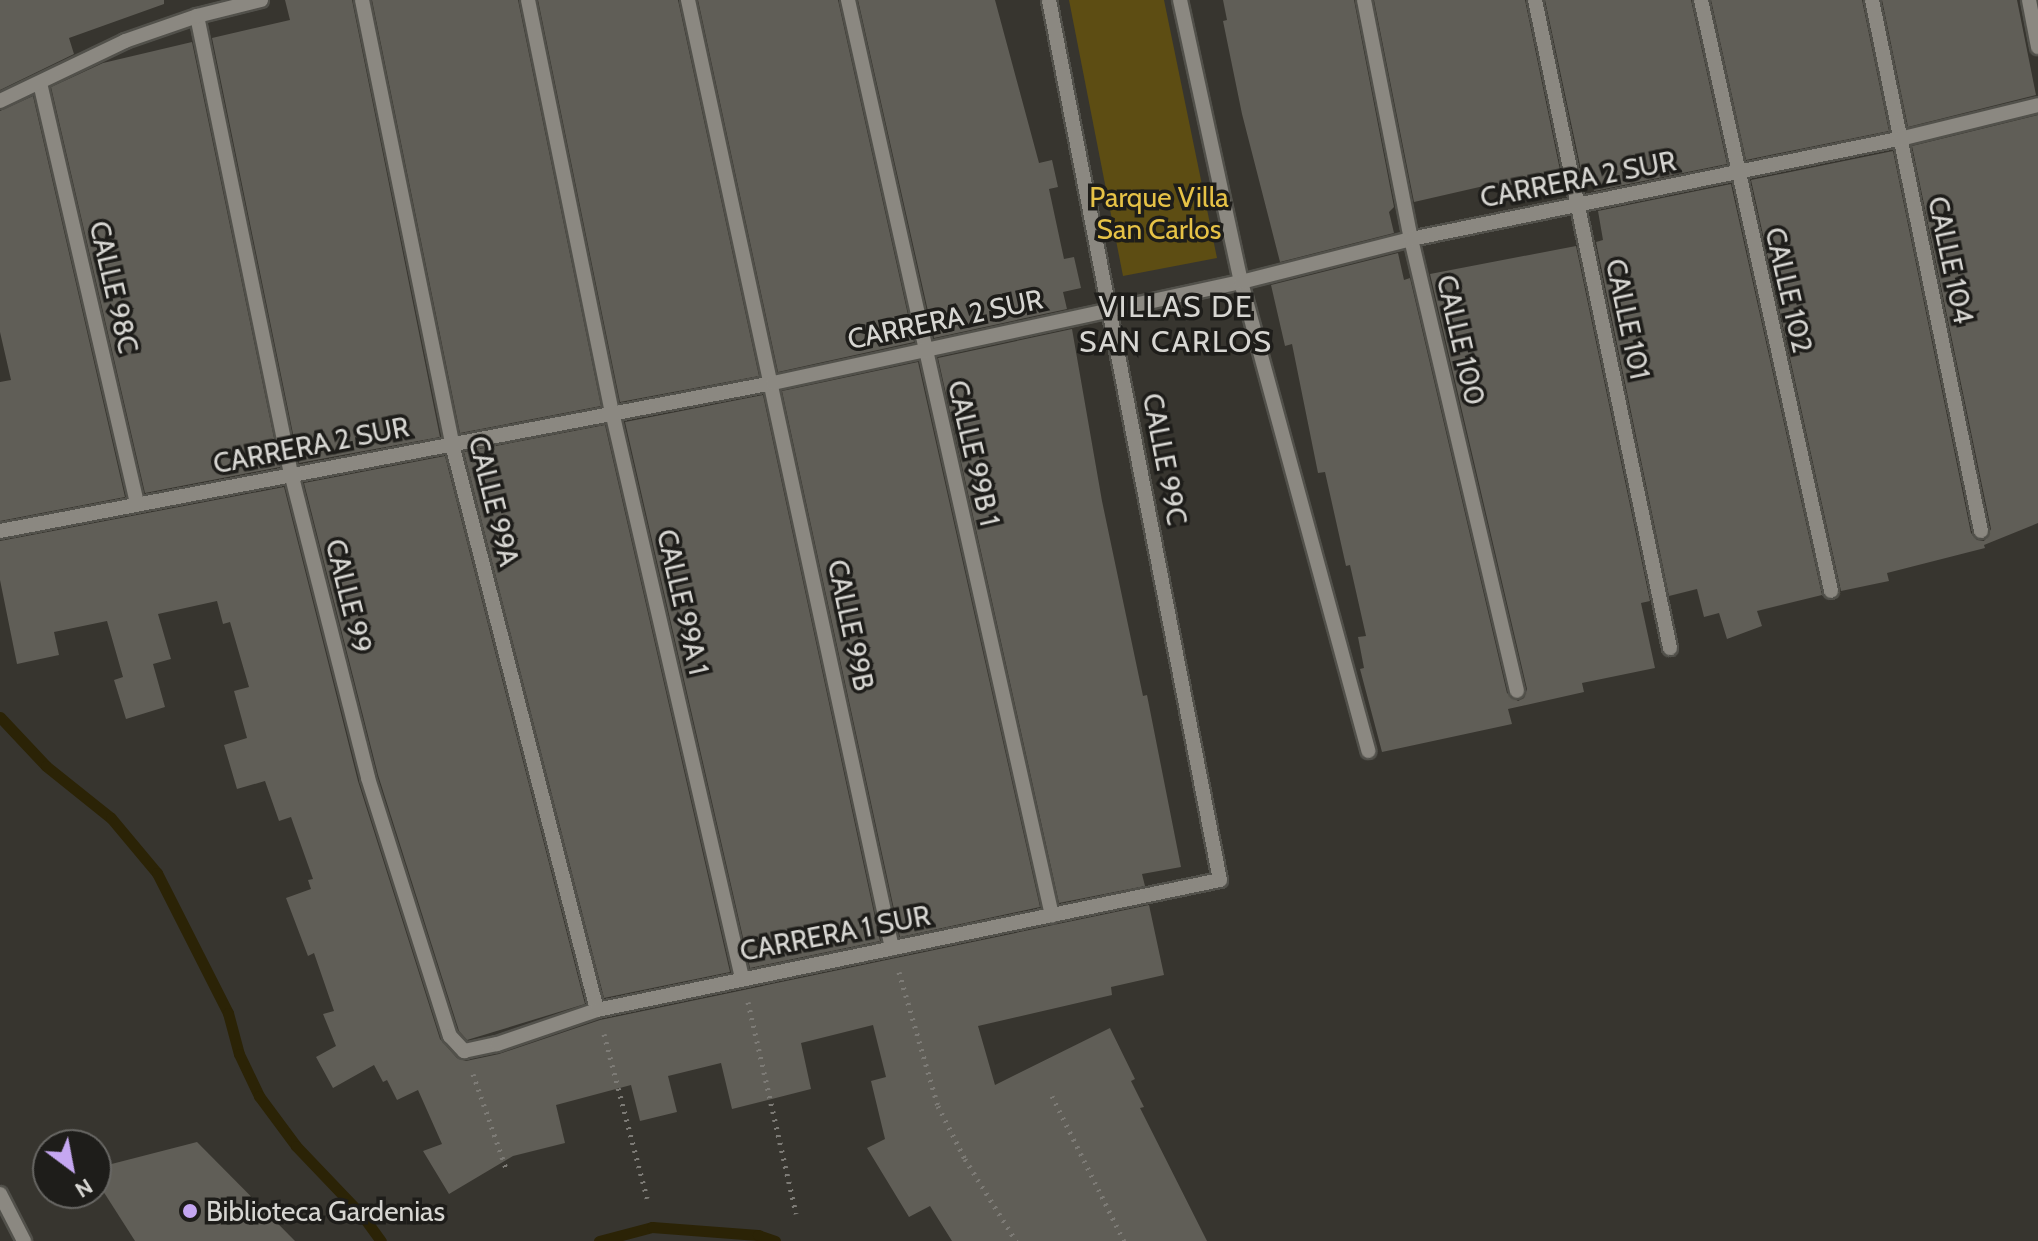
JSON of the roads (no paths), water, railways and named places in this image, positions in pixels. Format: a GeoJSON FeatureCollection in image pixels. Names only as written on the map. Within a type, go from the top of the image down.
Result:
{"type":"FeatureCollection","features":[{"type":"Feature","properties":{"kind":"street"},"geometry":{"type":"LineString","coordinates":[[0,101],[125,41],[197,16],[261,0]]}},
{"type":"Feature","properties":{"kind":"street","name":"CALLE 99A"},"geometry":{"type":"LineString","coordinates":[[362,0],[452,444],[597,1010]]}},
{"type":"Feature","properties":{"kind":"street","name":"CALLE 99A 1"},"geometry":{"type":"LineString","coordinates":[[528,0],[613,416],[742,978]]}},
{"type":"Feature","properties":{"kind":"street","name":"CALLE 99B"},"geometry":{"type":"LineString","coordinates":[[688,0],[773,383],[892,948]]}},
{"type":"Feature","properties":{"kind":"street","name":"CALLE 99B 1"},"geometry":{"type":"LineString","coordinates":[[848,0],[1052,916]]}},
{"type":"Feature","properties":{"kind":"street","name":"CALLE 99C"},"geometry":{"type":"LineString","coordinates":[[1049,0],[1220,880]]}},
{"type":"Feature","properties":{"kind":"street"},"geometry":{"type":"LineString","coordinates":[[1180,0],[1241,282],[1368,751]]}},
{"type":"Feature","properties":{"kind":"street","name":"CALLE 100"},"geometry":{"type":"LineString","coordinates":[[1364,0],[1411,239],[1517,691]]}},
{"type":"Feature","properties":{"kind":"street","name":"CALLE 101"},"geometry":{"type":"LineString","coordinates":[[1535,0],[1670,648]]}},
{"type":"Feature","properties":{"kind":"street","name":"CALLE 102"},"geometry":{"type":"LineString","coordinates":[[1701,0],[1736,173],[1831,591]]}},
{"type":"Feature","properties":{"kind":"street","name":"CALLE 104"},"geometry":{"type":"LineString","coordinates":[[1872,0],[1981,531]]}},
{"type":"Feature","properties":{"kind":"street"},"geometry":{"type":"LineString","coordinates":[[2029,0],[2038,47]]}},
{"type":"Feature","properties":{"kind":"street","name":"CALLE 99"},"geometry":{"type":"LineString","coordinates":[[197,16],[292,477],[368,778],[450,1036],[464,1051]]}},
{"type":"Feature","properties":{"kind":"street","name":"CALLE 98C"},"geometry":{"type":"LineString","coordinates":[[40,83],[137,503]]}},
{"type":"Feature","properties":{"kind":"street","name":"CARRERA 2 SUR"},"geometry":{"type":"LineString","coordinates":[[0,531],[773,383],[1241,282],[1411,239],[1900,139],[2038,105]]}},
{"type":"Feature","properties":{"kind":"street","name":"CARRERA 1 SUR"},"geometry":{"type":"LineString","coordinates":[[464,1051],[497,1044],[597,1010],[1220,880]]}},
{"type":"Feature","properties":{"kind":"street"},"geometry":{"type":"LineString","coordinates":[[0,1194],[24,1241]]}},
{"type":"Feature","properties":{"kind":"waterway"},"geometry":{"type":"LineString","coordinates":[[0,717],[46,766],[111,818],[157,873],[228,1013],[239,1054],[259,1096],[296,1146],[362,1215],[381,1241]]}},
{"type":"Feature","properties":{"kind":"waterway"},"geometry":{"type":"LineString","coordinates":[[599,1241],[652,1227],[758,1235],[775,1241]]}},
{"type":"Feature","properties":{"kind":"place","name":"Biblioteca Gardenias"},"geometry":{"type":"Point","coordinates":[190,1211]}},
{"type":"Feature","properties":{"kind":"district","name":"VILLAS DE SAN CARLOS"},"geometry":{"type":"Point","coordinates":[1176,324]}},
{"type":"Feature","properties":{"kind":"park label","name":"Parque Villa San Carlos"},"geometry":{"type":"Point","coordinates":[1159,213]}}]}
